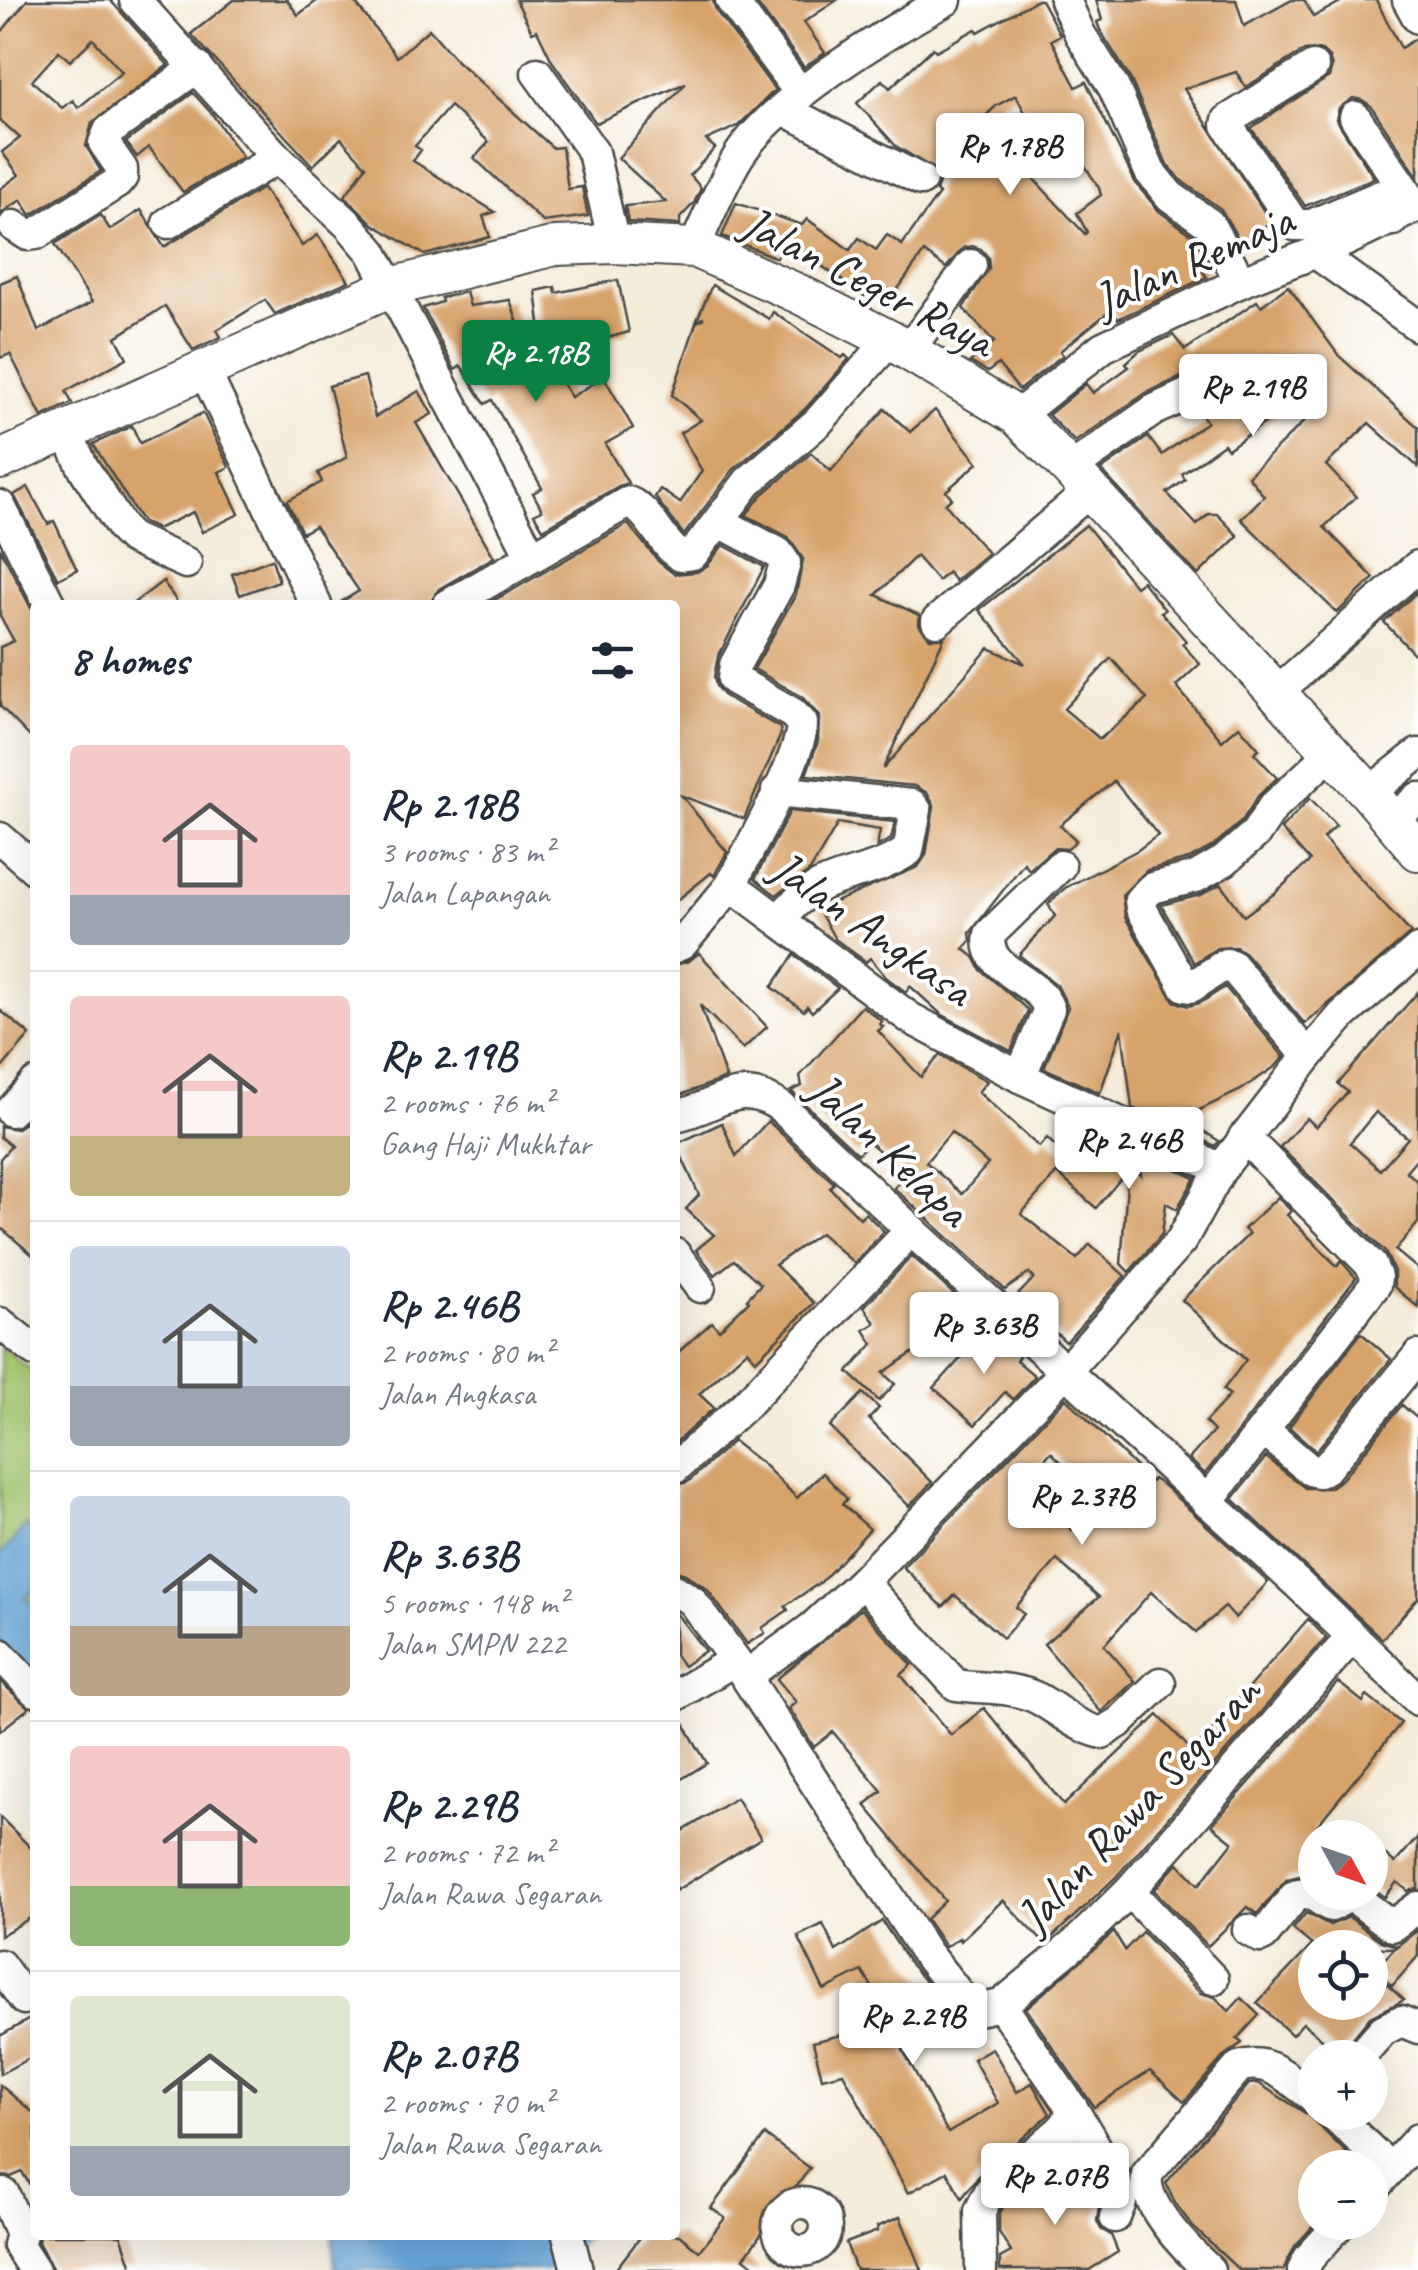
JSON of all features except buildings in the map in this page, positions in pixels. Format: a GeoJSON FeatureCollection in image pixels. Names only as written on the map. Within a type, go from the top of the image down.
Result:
{"type":"FeatureCollection","features":[{"type":"Feature","properties":{"kind":"main road","name":"Jalan Ceger Raya"},"geometry":{"type":"LineString","coordinates":[[0,460],[391,286],[555,246],[694,248],[799,294],[899,346],[1017,416],[1331,753],[1403,802],[1418,851]]}},
{"type":"Feature","properties":{"kind":"street"},"geometry":{"type":"LineString","coordinates":[[730,0],[792,102],[922,180]]}},
{"type":"Feature","properties":{"kind":"street"},"geometry":{"type":"LineString","coordinates":[[694,248],[738,156],[758,131],[792,102],[901,26],[946,0]]}},
{"type":"Feature","properties":{"kind":"street"},"geometry":{"type":"LineString","coordinates":[[1065,0],[1080,34],[1114,88],[1150,172],[1170,196],[1208,224],[1241,282]]}},
{"type":"Feature","properties":{"kind":"street"},"geometry":{"type":"LineString","coordinates":[[1408,0],[1418,18]]}},
{"type":"Feature","properties":{"kind":"street"},"geometry":{"type":"LineString","coordinates":[[156,7],[197,67],[277,158],[372,252],[532,557]]}},
{"type":"Feature","properties":{"kind":"street"},"geometry":{"type":"LineString","coordinates":[[14,226],[28,235],[36,234],[117,183],[122,169],[104,143],[105,138],[197,67]]}},
{"type":"Feature","properties":{"kind":"street"},"geometry":{"type":"LineString","coordinates":[[1312,67],[1244,109],[1227,125],[1295,225],[1311,226],[1380,196],[1409,211]]}},
{"type":"Feature","properties":{"kind":"street"},"geometry":{"type":"LineString","coordinates":[[538,73],[593,152],[614,244]]}},
{"type":"Feature","properties":{"kind":"street"},"geometry":{"type":"LineString","coordinates":[[1355,117],[1409,211]]}},
{"type":"Feature","properties":{"kind":"street"},"geometry":{"type":"LineString","coordinates":[[168,224],[277,158]]}},
{"type":"Feature","properties":{"kind":"street","name":"Jalan Remaja"},"geometry":{"type":"LineString","coordinates":[[1017,416],[1103,347],[1241,282],[1409,211]]}},
{"type":"Feature","properties":{"kind":"street"},"geometry":{"type":"LineString","coordinates":[[1316,253],[1418,326]]}},
{"type":"Feature","properties":{"kind":"street"},"geometry":{"type":"LineString","coordinates":[[457,600],[628,502],[640,508],[668,547],[680,556],[694,554],[748,482],[899,346],[970,265]]}},
{"type":"Feature","properties":{"kind":"street"},"geometry":{"type":"LineString","coordinates":[[203,368],[314,600]]}},
{"type":"Feature","properties":{"kind":"street"},"geometry":{"type":"LineString","coordinates":[[937,620],[1154,410],[1197,390]]}},
{"type":"Feature","properties":{"kind":"street"},"geometry":{"type":"LineString","coordinates":[[66,431],[83,467],[123,530],[131,538],[186,563]]}},
{"type":"Feature","properties":{"kind":"street"},"geometry":{"type":"LineString","coordinates":[[0,506],[47,600]]}},
{"type":"Feature","properties":{"kind":"street","name":"Jalan Angkasa"},"geometry":{"type":"LineString","coordinates":[[720,522],[778,554],[785,562],[779,585],[732,674],[736,683],[792,713],[802,723],[802,734],[731,885],[910,1018],[1020,1077],[1221,1170]]}},
{"type":"Feature","properties":{"kind":"street"},"geometry":{"type":"LineString","coordinates":[[1276,694],[1418,566]]}},
{"type":"Feature","properties":{"kind":"street"},"geometry":{"type":"LineString","coordinates":[[1308,1056],[1231,965],[1185,986],[1140,900],[1152,888],[1196,877],[1224,861],[1256,832],[1273,807],[1331,753]]}},
{"type":"Feature","properties":{"kind":"street"},"geometry":{"type":"LineString","coordinates":[[1403,802],[1418,754]]}},
{"type":"Feature","properties":{"kind":"street"},"geometry":{"type":"LineString","coordinates":[[777,791],[912,805],[916,810],[908,851],[821,883],[792,903],[779,920]]}},
{"type":"Feature","properties":{"kind":"street"},"geometry":{"type":"LineString","coordinates":[[0,838],[30,865]]}},
{"type":"Feature","properties":{"kind":"street"},"geometry":{"type":"LineString","coordinates":[[1020,1077],[1049,1009],[1040,994],[992,958],[990,934],[1060,866]]}},
{"type":"Feature","properties":{"kind":"street"},"geometry":{"type":"LineString","coordinates":[[680,945],[731,885]]}},
{"type":"Feature","properties":{"kind":"street"},"geometry":{"type":"LineString","coordinates":[[680,1694],[741,1668],[812,1628],[862,1582],[1065,1372],[1181,1241],[1221,1170],[1308,1056],[1344,1015],[1418,950]]}},
{"type":"Feature","properties":{"kind":"street"},"geometry":{"type":"LineString","coordinates":[[12,1111],[30,1090]]}},
{"type":"Feature","properties":{"kind":"street","name":"Jalan Kelapa"},"geometry":{"type":"LineString","coordinates":[[680,1115],[734,1094],[750,1092],[781,1107],[1298,1584],[1418,1700]]}},
{"type":"Feature","properties":{"kind":"street"},"geometry":{"type":"LineString","coordinates":[[1207,1502],[1265,1431],[1374,1285],[1376,1277],[1371,1265],[1244,1137]]}},
{"type":"Feature","properties":{"kind":"street"},"geometry":{"type":"LineString","coordinates":[[680,1464],[744,1406],[911,1230]]}},
{"type":"Feature","properties":{"kind":"street"},"geometry":{"type":"LineString","coordinates":[[680,1261],[700,1287]]}},
{"type":"Feature","properties":{"kind":"street"},"geometry":{"type":"LineString","coordinates":[[0,1323],[30,1347]]}},
{"type":"Feature","properties":{"kind":"street"},"geometry":{"type":"LineString","coordinates":[[1265,1431],[1310,1470],[1319,1472],[1418,1356]]}},
{"type":"Feature","properties":{"kind":"street"},"geometry":{"type":"LineString","coordinates":[[862,1582],[956,1685],[1037,1698],[1080,1728],[1102,1733],[1121,1721],[1160,1683]]}},
{"type":"Feature","properties":{"kind":"street"},"geometry":{"type":"LineString","coordinates":[[680,1594],[692,1602],[741,1668],[926,1953],[965,2002],[977,2010],[1001,2005],[1115,2179],[1121,2202],[1116,2218]]}},
{"type":"Feature","properties":{"kind":"street","name":"Jalan Rawa Segaran"},"geometry":{"type":"LineString","coordinates":[[1001,2005],[1077,1942],[1129,1891],[1351,1638]]}},
{"type":"Feature","properties":{"kind":"street"},"geometry":{"type":"LineString","coordinates":[[0,1654],[30,1686]]}},
{"type":"Feature","properties":{"kind":"street"},"geometry":{"type":"LineString","coordinates":[[1129,1891],[1213,1979]]}},
{"type":"Feature","properties":{"kind":"street"},"geometry":{"type":"LineString","coordinates":[[1248,1930],[1260,1937],[1264,1935],[1302,1892],[1310,1892],[1331,1906],[1350,1895],[1392,1926],[1418,1907]]}},
{"type":"Feature","properties":{"kind":"street"},"geometry":{"type":"LineString","coordinates":[[0,1965],[20,2003]]}},
{"type":"Feature","properties":{"kind":"street"},"geometry":{"type":"LineString","coordinates":[[1374,2040],[1383,2030],[1401,2021],[1418,2028]]}},
{"type":"Feature","properties":{"kind":"street"},"geometry":{"type":"LineString","coordinates":[[1209,2270],[1177,2241],[1145,2186],[1147,2174],[1238,2067],[1254,2062],[1266,2064],[1298,2086]]}},
{"type":"Feature","properties":{"kind":"street"},"geometry":{"type":"LineString","coordinates":[[981,2270],[980,2210],[990,2190],[1060,2131],[1072,2108]]}},
{"type":"Feature","properties":{"kind":"street"},"geometry":{"type":"LineString","coordinates":[[1388,2171],[1418,2139]]}},
{"type":"Feature","properties":{"kind":"street"},"geometry":{"type":"LineString","coordinates":[[4,2193],[21,2234],[18,2245],[34,2270]]}},
{"type":"Feature","properties":{"kind":"street"},"geometry":{"type":"LineString","coordinates":[[1302,2270],[1326,2240]]}},
{"type":"Feature","properties":{"kind":"green space"},"geometry":{"type":"Polygon","coordinates":[[[0,1345],[30,1369],[30,1684],[0,1657],[0,1345]]]}},
{"type":"Feature","properties":{"kind":"water"},"geometry":{"type":"Polygon","coordinates":[[[26,1525],[30,1528],[30,1594],[26,1598],[30,1602],[30,1672],[0,1645],[0,1556],[26,1525]]]}},
{"type":"Feature","properties":{"kind":"water"},"geometry":{"type":"Polygon","coordinates":[[[332,2240],[584,2240],[545,2270],[335,2270],[332,2240]]]}}]}
